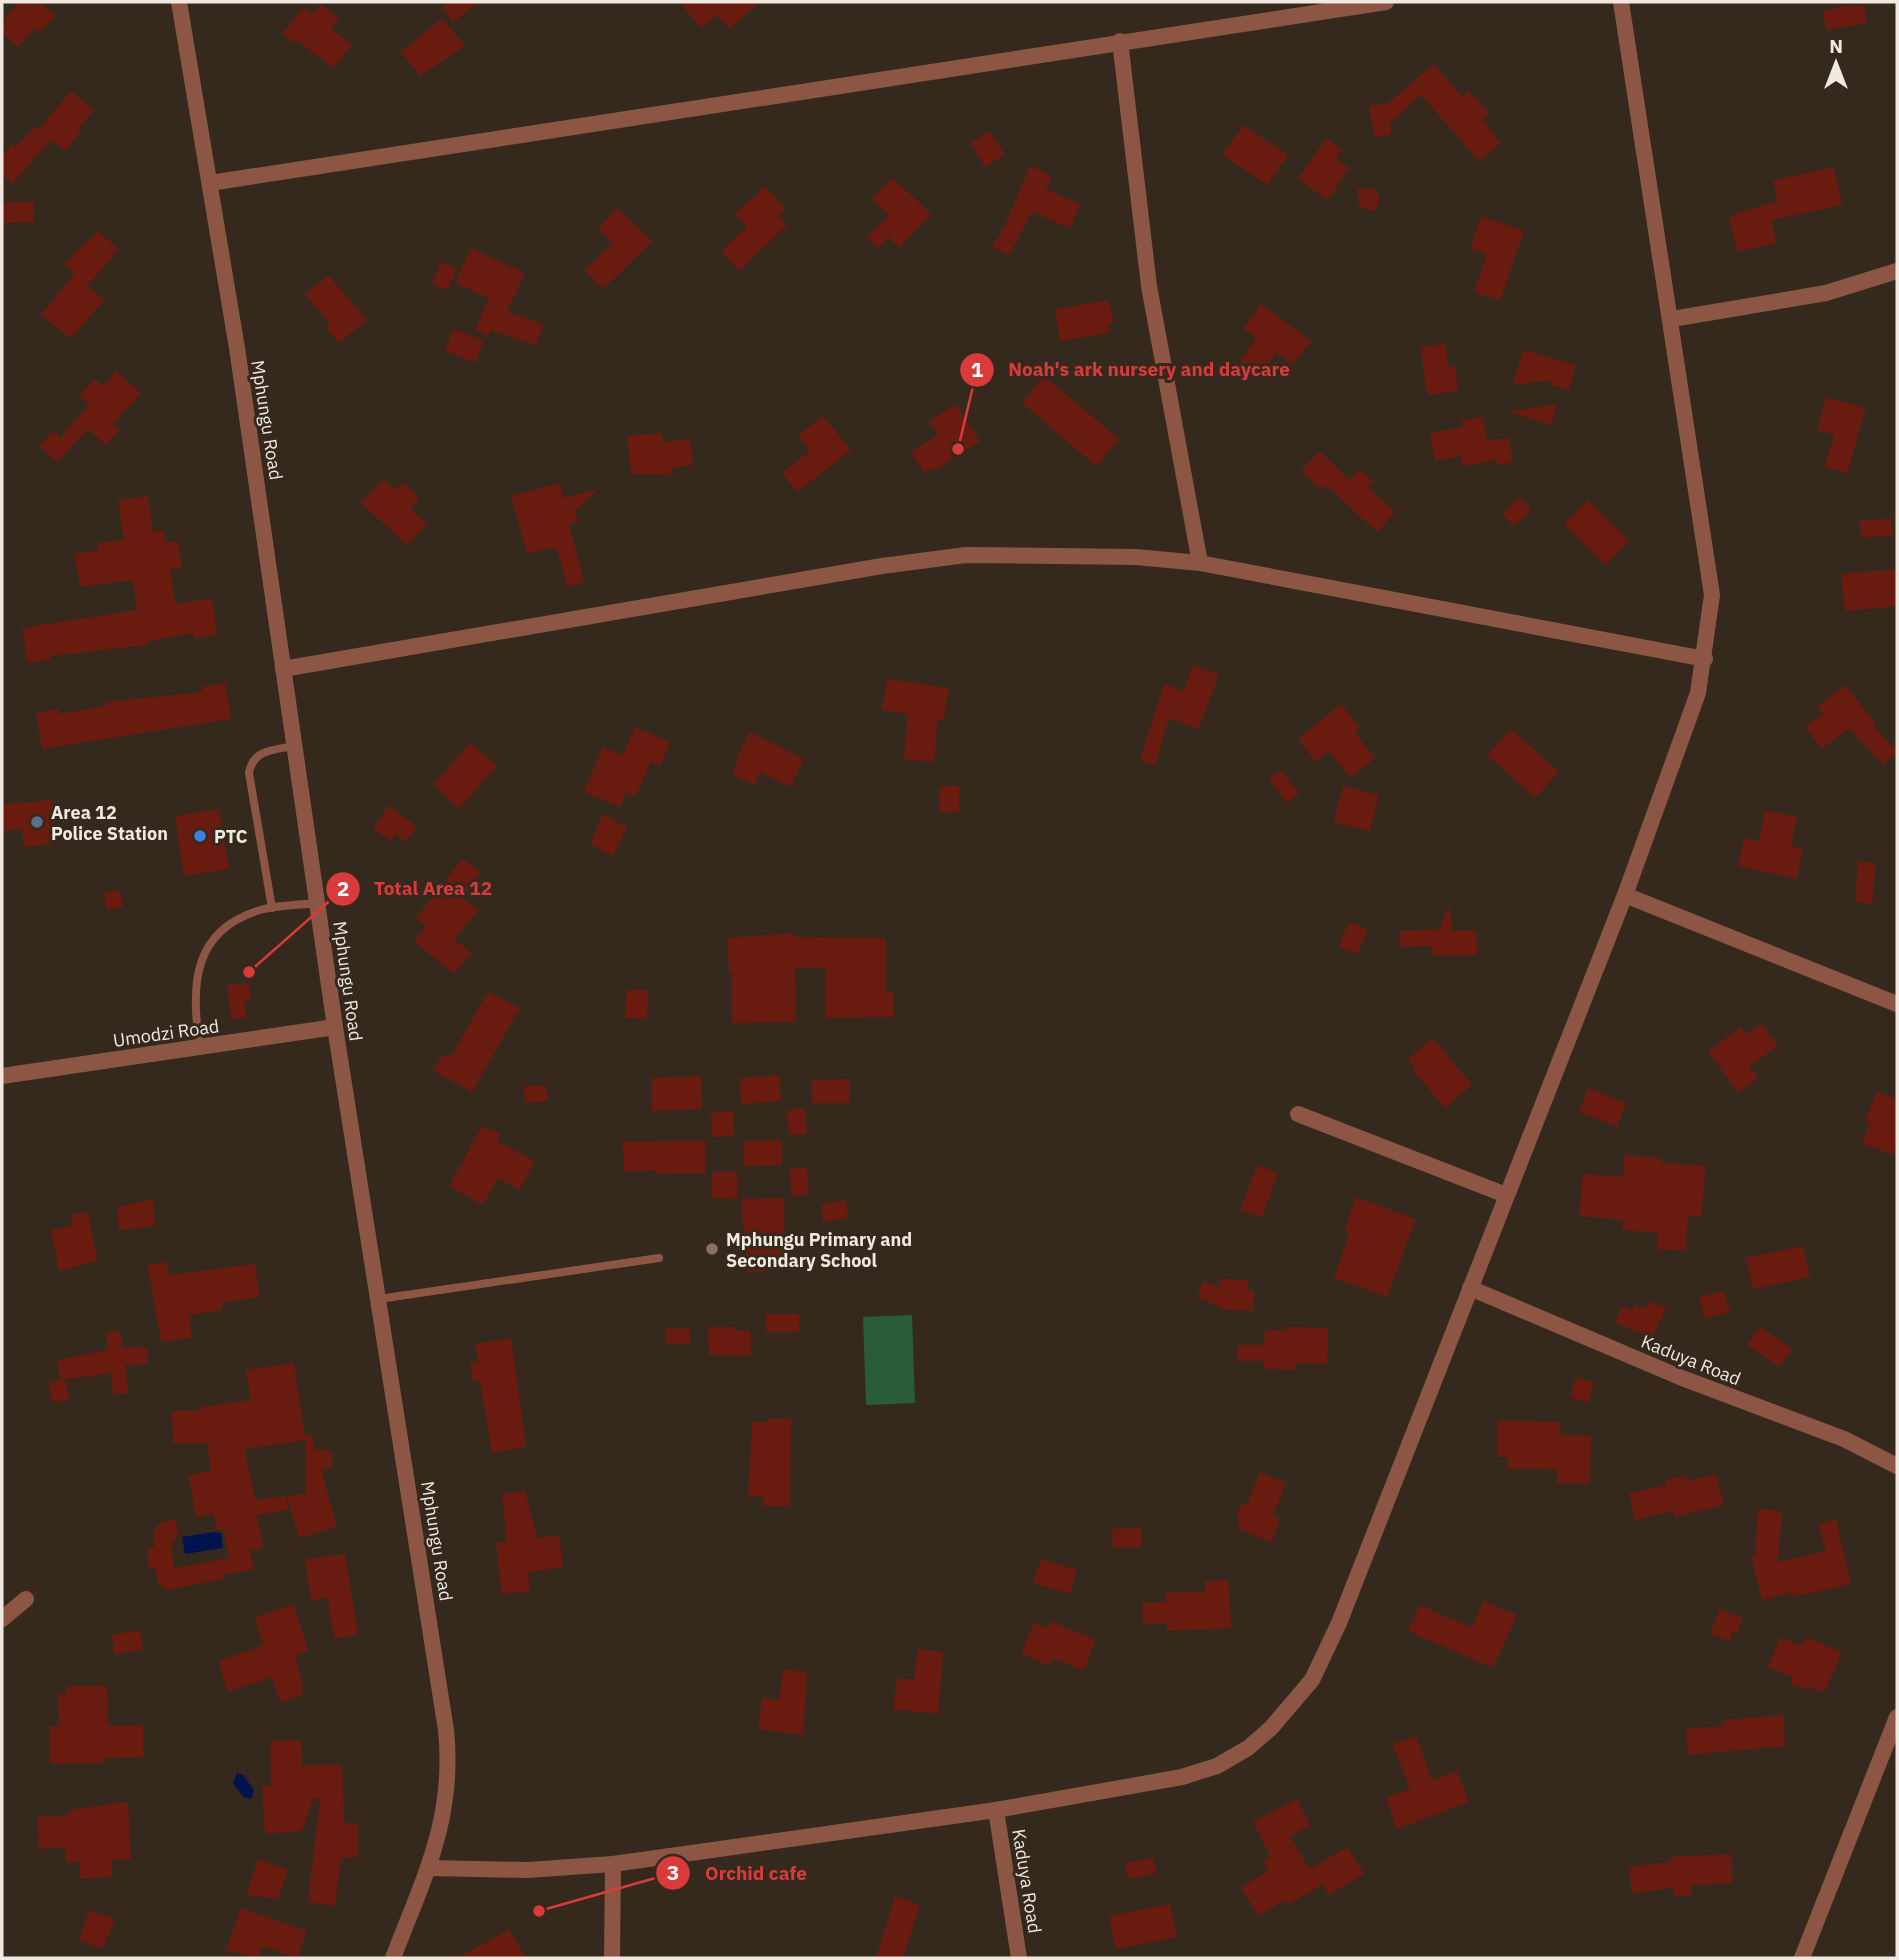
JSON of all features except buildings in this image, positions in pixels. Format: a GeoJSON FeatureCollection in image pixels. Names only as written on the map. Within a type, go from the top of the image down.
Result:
{"type":"FeatureCollection","features":[{"type":"Feature","properties":{"kind":"street","name":"Mphungu Road"},"geometry":{"type":"LineString","coordinates":[[179,2],[210,183],[335,1027],[440,1683],[450,1769],[444,1818],[393,1958]]}},
{"type":"Feature","properties":{"kind":"street"},"geometry":{"type":"LineString","coordinates":[[210,183],[1386,2]]}},
{"type":"Feature","properties":{"kind":"street"},"geometry":{"type":"LineString","coordinates":[[428,1868],[528,1870],[613,1864],[996,1810],[1157,1783],[1217,1766],[1248,1748],[1293,1704],[1312,1679],[1339,1623],[1625,895],[1698,693],[1712,595],[1672,319],[1621,2]]}},
{"type":"Feature","properties":{"kind":"street"},"geometry":{"type":"LineString","coordinates":[[1120,41],[1149,286],[1200,563]]}},
{"type":"Feature","properties":{"kind":"street"},"geometry":{"type":"LineString","coordinates":[[1672,319],[1826,293],[1897,271]]}},
{"type":"Feature","properties":{"kind":"street"},"geometry":{"type":"LineString","coordinates":[[284,669],[881,566],[966,555],[1136,557],[1200,563],[1704,659]]}},
{"type":"Feature","properties":{"kind":"street"},"geometry":{"type":"LineString","coordinates":[[1625,895],[1897,1004]]}},
{"type":"Feature","properties":{"kind":"street","name":"Umodzi Road"},"geometry":{"type":"LineString","coordinates":[[2,1076],[335,1027]]}},
{"type":"Feature","properties":{"kind":"street"},"geometry":{"type":"LineString","coordinates":[[1298,1114],[1506,1195]]}},
{"type":"Feature","properties":{"kind":"street","name":"Kaduya Road"},"geometry":{"type":"LineString","coordinates":[[1470,1288],[1682,1378],[1844,1439],[1897,1466]]}},
{"type":"Feature","properties":{"kind":"street"},"geometry":{"type":"LineString","coordinates":[[2,1619],[26,1599]]}},
{"type":"Feature","properties":{"kind":"street"},"geometry":{"type":"LineString","coordinates":[[1802,1958],[1897,1717]]}},
{"type":"Feature","properties":{"kind":"street","name":"Kaduya Road"},"geometry":{"type":"LineString","coordinates":[[996,1810],[1019,1958]]}},
{"type":"Feature","properties":{"kind":"street"},"geometry":{"type":"LineString","coordinates":[[612,1958],[613,1864]]}},
{"type":"Feature","properties":{"kind":"lane"},"geometry":{"type":"LineString","coordinates":[[272,908],[249,773],[253,761],[262,752],[294,747]]}},
{"type":"Feature","properties":{"kind":"lane"},"geometry":{"type":"LineString","coordinates":[[200,1047],[193,995],[201,962],[220,934],[248,915],[272,908],[318,903]]}},
{"type":"Feature","properties":{"kind":"lane"},"geometry":{"type":"LineString","coordinates":[[379,1298],[659,1258]]}},
{"type":"Feature","properties":{"kind":"green space"},"geometry":{"type":"Polygon","coordinates":[[[912,1315],[915,1403],[866,1405],[863,1317],[912,1315]]]}},
{"type":"Feature","properties":{"kind":"shaded area"},"geometry":{"type":"Polygon","coordinates":[[[221,1533],[223,1548],[185,1554],[182,1537],[221,1533]]]}},
{"type":"Feature","properties":{"kind":"shaded area"},"geometry":{"type":"Polygon","coordinates":[[[237,1773],[243,1775],[254,1790],[251,1799],[243,1797],[233,1783],[237,1773]]]}},
{"type":"Feature","properties":{"kind":"place","name":"Noah's ark nursery and daycare"},"geometry":{"type":"Point","coordinates":[958,449]}},
{"type":"Feature","properties":{"kind":"place","name":"Area 12 Police Station"},"geometry":{"type":"Point","coordinates":[37,822]}},
{"type":"Feature","properties":{"kind":"place","name":"PTC"},"geometry":{"type":"Point","coordinates":[200,836]}},
{"type":"Feature","properties":{"kind":"place","name":"Total Area 12"},"geometry":{"type":"Point","coordinates":[249,972]}},
{"type":"Feature","properties":{"kind":"place","name":"Mphungu Primary and Secondary School"},"geometry":{"type":"Point","coordinates":[712,1249]}},
{"type":"Feature","properties":{"kind":"place","name":"Orchid cafe"},"geometry":{"type":"Point","coordinates":[539,1911]}}]}
